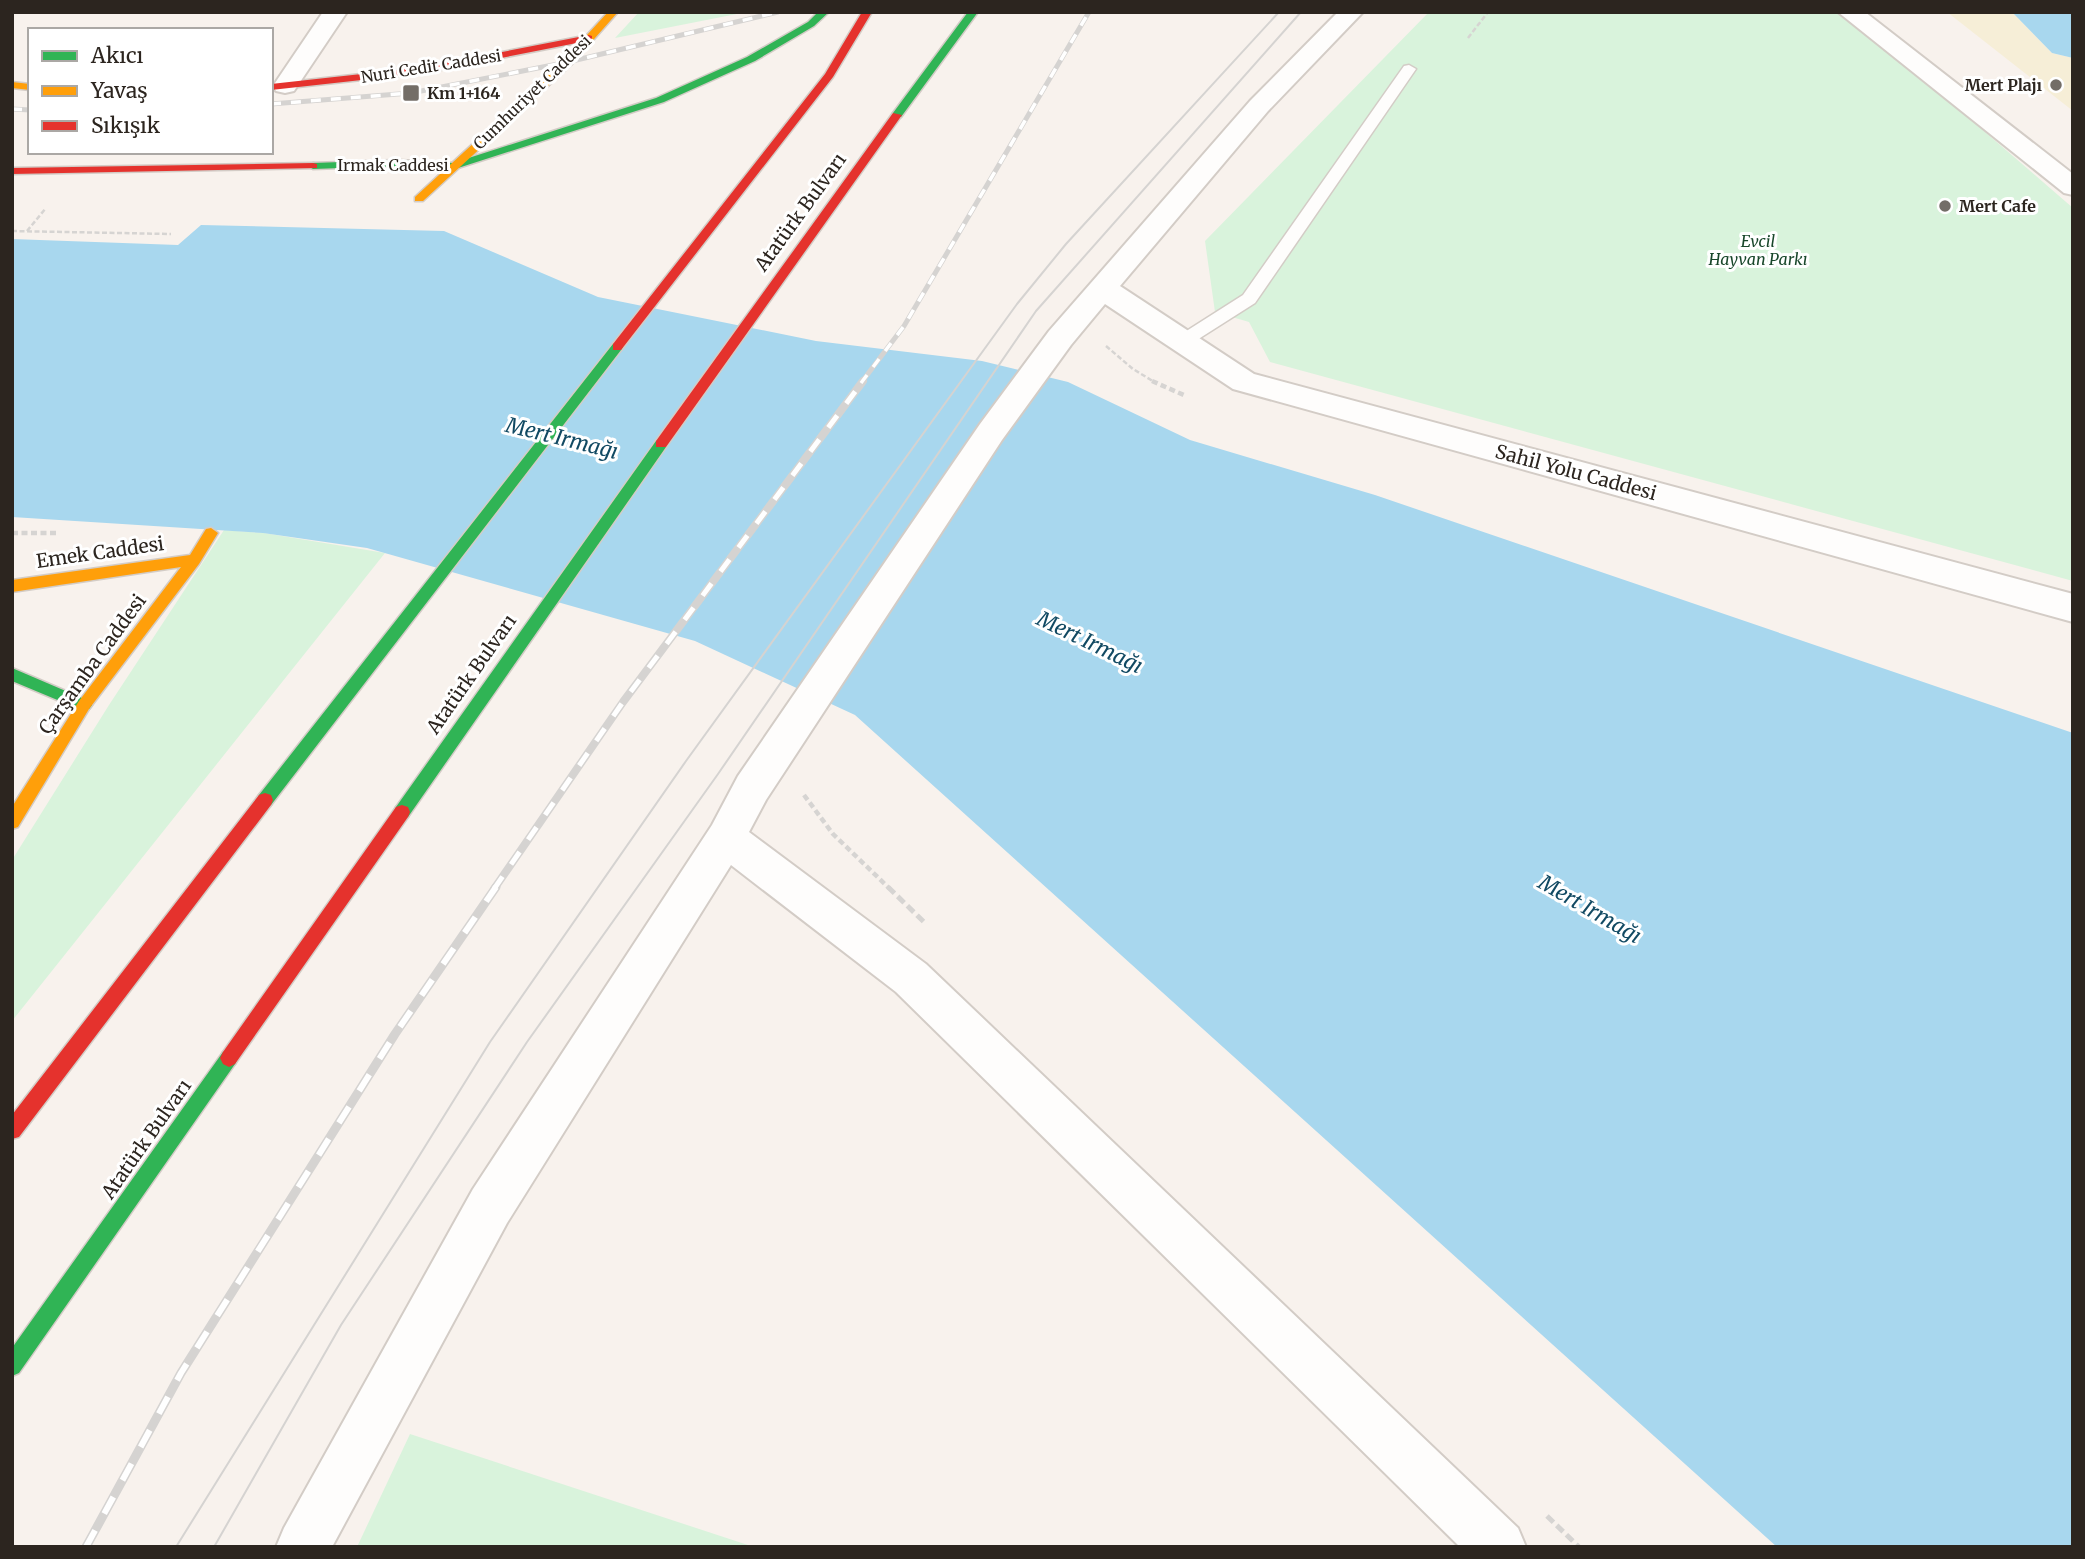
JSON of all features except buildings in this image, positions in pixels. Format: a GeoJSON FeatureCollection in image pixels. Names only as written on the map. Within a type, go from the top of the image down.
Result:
{"type":"FeatureCollection","features":[{"type":"Feature","properties":{"kind":"main road","name":"Cumhuriyet Caddesi"},"geometry":{"type":"LineString","coordinates":[[419,199],[568,62],[613,12]]}},
{"type":"Feature","properties":{"kind":"main road","name":"Irmak Caddesi"},"geometry":{"type":"LineString","coordinates":[[12,171],[180,170],[398,163],[454,166],[660,100],[751,59],[811,24],[824,12]]}},
{"type":"Feature","properties":{"kind":"main road"},"geometry":{"type":"LineString","coordinates":[[12,1130],[398,626],[829,75],[867,12]]}},
{"type":"Feature","properties":{"kind":"main road","name":"Atatürk Bulvarı"},"geometry":{"type":"LineString","coordinates":[[12,1366],[760,303],[973,12]]}},
{"type":"Feature","properties":{"kind":"main road","name":"Nuri Cedit Caddesi"},"geometry":{"type":"LineString","coordinates":[[278,86],[425,70],[589,38]]}},
{"type":"Feature","properties":{"kind":"main road","name":"Çarşamba Caddesi"},"geometry":{"type":"LineString","coordinates":[[12,822],[84,705],[194,560],[211,533]]}},
{"type":"Feature","properties":{"kind":"main road","name":"Emek Caddesi"},"geometry":{"type":"LineString","coordinates":[[12,586],[194,560]]}},
{"type":"Feature","properties":{"kind":"main road"},"geometry":{"type":"LineString","coordinates":[[12,674],[84,705]]}},
{"type":"Feature","properties":{"kind":"street"},"geometry":{"type":"LineString","coordinates":[[278,86],[335,12]]}},
{"type":"Feature","properties":{"kind":"street"},"geometry":{"type":"LineString","coordinates":[[303,1547],[490,1206],[726,838],[752,788],[991,432],[1059,338],[1259,106],[1351,12]]}},
{"type":"Feature","properties":{"kind":"street"},"geometry":{"type":"LineString","coordinates":[[1850,12],[2073,187]]}},
{"type":"Feature","properties":{"kind":"street","name":"Sahil Yolu Caddesi"},"geometry":{"type":"LineString","coordinates":[[1102,288],[1244,382],[2073,608]]}},
{"type":"Feature","properties":{"kind":"street"},"geometry":{"type":"LineString","coordinates":[[726,838],[911,978],[1499,1547]]}},
{"type":"Feature","properties":{"kind":"lane"},"geometry":{"type":"LineString","coordinates":[[1183,341],[1249,299],[1409,69]]}},
{"type":"Feature","properties":{"kind":"path"},"geometry":{"type":"LineString","coordinates":[[1468,38],[1488,12]]}},
{"type":"Feature","properties":{"kind":"path"},"geometry":{"type":"LineString","coordinates":[[12,231],[171,234]]}},
{"type":"Feature","properties":{"kind":"green space"},"geometry":{"type":"Polygon","coordinates":[[[639,12],[747,12],[615,38],[639,12]]]}},
{"type":"Feature","properties":{"kind":"green space","name":"Evcil Hayvan Parkı"},"geometry":{"type":"Polygon","coordinates":[[[1429,12],[1846,12],[2073,208],[2073,581],[1270,362],[1249,322],[1215,312],[1205,241],[1429,12]]]}},
{"type":"Feature","properties":{"kind":"green space"},"geometry":{"type":"Polygon","coordinates":[[[224,530],[264,533],[385,553],[12,1021],[12,860],[109,705],[224,530]]]}},
{"type":"Feature","properties":{"kind":"green space"},"geometry":{"type":"Polygon","coordinates":[[[410,1434],[754,1547],[357,1547],[410,1434]]]}},
{"type":"Feature","properties":{"kind":"sand","name":"Mert Plajı"},"geometry":{"type":"Polygon","coordinates":[[[1947,12],[2012,12],[2052,53],[2073,58],[2073,111],[1947,12]]]}},
{"type":"Feature","properties":{"kind":"water"},"geometry":{"type":"Polygon","coordinates":[[[2012,12],[2073,12],[2073,58],[2052,53],[2012,12]]]}},
{"type":"Feature","properties":{"kind":"water","name":"Mert Irmağı"},"geometry":{"type":"Polygon","coordinates":[[[201,225],[444,231],[598,297],[816,341],[982,361],[1068,382],[1190,440],[1375,495],[2073,733],[2073,1547],[1777,1547],[855,715],[695,641],[367,548],[263,533],[12,517],[12,239],[178,245],[201,225]]]}},
{"type":"Feature","properties":{"kind":"tram line"},"geometry":{"type":"LineString","coordinates":[[176,1547],[490,1042],[686,761],[1017,304],[1066,244],[1279,12]]}},
{"type":"Feature","properties":{"kind":"tram line"},"geometry":{"type":"LineString","coordinates":[[214,1547],[341,1325],[527,1042],[718,774],[1036,311],[1301,12]]}},
{"type":"Feature","properties":{"kind":"railway"},"geometry":{"type":"LineString","coordinates":[[273,104],[411,93],[568,62],[778,12]]}},
{"type":"Feature","properties":{"kind":"railway"},"geometry":{"type":"LineString","coordinates":[[861,383],[904,326],[1089,12]]}},
{"type":"Feature","properties":{"kind":"railway"},"geometry":{"type":"LineString","coordinates":[[12,109],[28,110]]}},
{"type":"Feature","properties":{"kind":"railway"},"geometry":{"type":"LineString","coordinates":[[494,889],[623,702],[863,381]]}},
{"type":"Feature","properties":{"kind":"railway"},"geometry":{"type":"LineString","coordinates":[[86,1547],[181,1373],[395,1034],[496,887]]}},
{"type":"Feature","properties":{"kind":"traffic: fast"},"geometry":{"type":"LineString","coordinates":[[313,166],[398,163],[454,166],[660,100],[751,59],[811,24],[824,12]]}},
{"type":"Feature","properties":{"kind":"traffic: fast"},"geometry":{"type":"LineString","coordinates":[[897,115],[973,12]]}},
{"type":"Feature","properties":{"kind":"traffic: fast"},"geometry":{"type":"LineString","coordinates":[[265,800],[617,347]]}},
{"type":"Feature","properties":{"kind":"traffic: fast"},"geometry":{"type":"LineString","coordinates":[[402,812],[661,444]]}},
{"type":"Feature","properties":{"kind":"traffic: fast"},"geometry":{"type":"LineString","coordinates":[[12,674],[84,705]]}},
{"type":"Feature","properties":{"kind":"traffic: fast"},"geometry":{"type":"LineString","coordinates":[[12,1366],[229,1058]]}},
{"type":"Feature","properties":{"kind":"traffic: slow"},"geometry":{"type":"LineString","coordinates":[[419,199],[568,62],[613,12]]}},
{"type":"Feature","properties":{"kind":"traffic: slow"},"geometry":{"type":"LineString","coordinates":[[12,85],[28,87]]}},
{"type":"Feature","properties":{"kind":"traffic: slow"},"geometry":{"type":"LineString","coordinates":[[12,822],[84,705],[194,560],[211,533]]}},
{"type":"Feature","properties":{"kind":"traffic: slow"},"geometry":{"type":"LineString","coordinates":[[12,586],[194,560]]}},
{"type":"Feature","properties":{"kind":"traffic: jam"},"geometry":{"type":"LineString","coordinates":[[617,347],[829,75],[867,12]]}},
{"type":"Feature","properties":{"kind":"traffic: jam"},"geometry":{"type":"LineString","coordinates":[[273,87],[425,70],[589,38]]}},
{"type":"Feature","properties":{"kind":"traffic: jam"},"geometry":{"type":"LineString","coordinates":[[661,444],[897,115]]}},
{"type":"Feature","properties":{"kind":"traffic: jam"},"geometry":{"type":"LineString","coordinates":[[12,171],[313,166]]}},
{"type":"Feature","properties":{"kind":"traffic: jam"},"geometry":{"type":"LineString","coordinates":[[12,1130],[265,800]]}},
{"type":"Feature","properties":{"kind":"traffic: jam"},"geometry":{"type":"LineString","coordinates":[[229,1058],[402,812]]}},
{"type":"Feature","properties":{"kind":"place","name":"Mert Plajı"},"geometry":{"type":"Point","coordinates":[2056,85]}},
{"type":"Feature","properties":{"kind":"place","name":"Km 1+164"},"geometry":{"type":"Point","coordinates":[411,93]}},
{"type":"Feature","properties":{"kind":"place","name":"Mert Cafe"},"geometry":{"type":"Point","coordinates":[1945,206]}}]}
